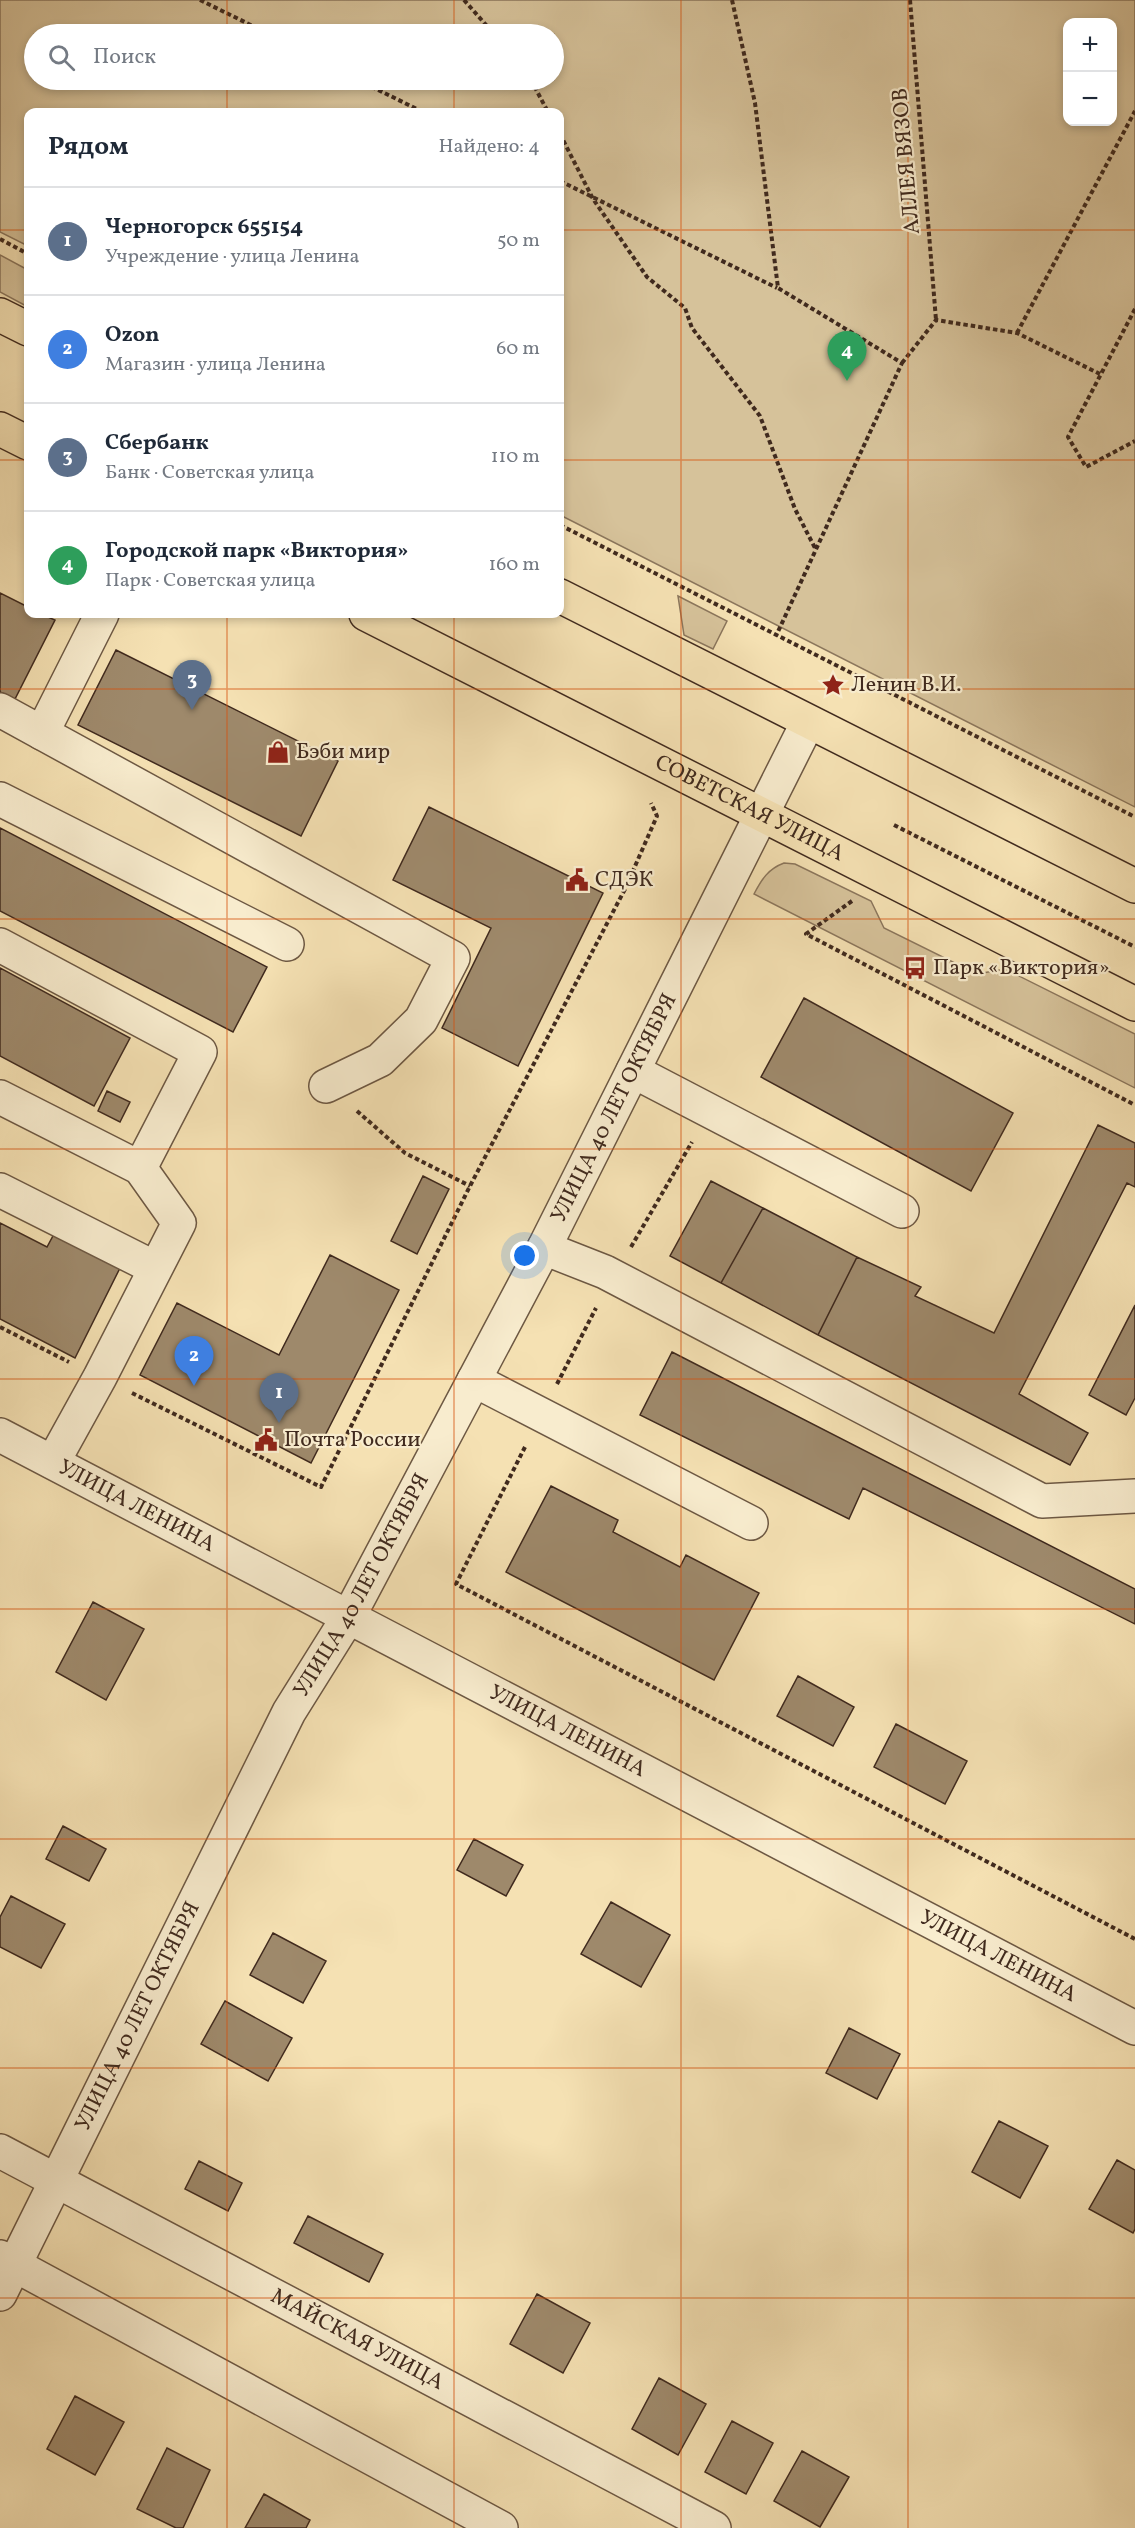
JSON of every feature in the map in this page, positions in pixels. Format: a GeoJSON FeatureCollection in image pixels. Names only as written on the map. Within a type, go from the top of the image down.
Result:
{"type":"FeatureCollection","features":[{"type":"Feature","properties":{"kind":"main road"},"geometry":{"type":"LineString","coordinates":[[0,315],[24,327]]}},
{"type":"Feature","properties":{"kind":"main road"},"geometry":{"type":"LineString","coordinates":[[0,429],[24,441]]}},
{"type":"Feature","properties":{"kind":"main road"},"geometry":{"type":"LineString","coordinates":[[564,598],[1135,886]]}},
{"type":"Feature","properties":{"kind":"main road","name":"СОВЕТСКАЯ УЛИЦА"},"geometry":{"type":"LineString","coordinates":[[374,618],[1135,1004]]}},
{"type":"Feature","properties":{"kind":"street"},"geometry":{"type":"LineString","coordinates":[[42,733],[100,618]]}},
{"type":"Feature","properties":{"kind":"street"},"geometry":{"type":"LineString","coordinates":[[0,710],[453,958],[421,1020],[380,1060],[326,1086]]}},
{"type":"Feature","properties":{"kind":"street","name":"УЛИЦА 40 ЛЕТ ОКТЯБРЯ"},"geometry":{"type":"LineString","coordinates":[[0,2294],[7,2260],[56,2181],[289,1712],[349,1616],[544,1248],[808,722]]}},
{"type":"Feature","properties":{"kind":"street"},"geometry":{"type":"LineString","coordinates":[[0,799],[287,944]]}},
{"type":"Feature","properties":{"kind":"street"},"geometry":{"type":"LineString","coordinates":[[0,945],[200,1052],[140,1168]]}},
{"type":"Feature","properties":{"kind":"street"},"geometry":{"type":"LineString","coordinates":[[633,1071],[902,1210]]}},
{"type":"Feature","properties":{"kind":"street"},"geometry":{"type":"LineString","coordinates":[[0,1097],[140,1168],[179,1223],[54,1462]]}},
{"type":"Feature","properties":{"kind":"street"},"geometry":{"type":"LineString","coordinates":[[0,1190],[155,1268]]}},
{"type":"Feature","properties":{"kind":"street"},"geometry":{"type":"LineString","coordinates":[[544,1248],[613,1277],[1042,1501],[1131,1490]]}},
{"type":"Feature","properties":{"kind":"street"},"geometry":{"type":"LineString","coordinates":[[474,1380],[751,1523]]}},
{"type":"Feature","properties":{"kind":"street","name":"УЛИЦА ЛЕНИНА"},"geometry":{"type":"LineString","coordinates":[[0,1435],[1135,2028]]}},
{"type":"Feature","properties":{"kind":"street","name":"МАЙСКАЯ УЛИЦА"},"geometry":{"type":"LineString","coordinates":[[0,2151],[714,2528]]}},
{"type":"Feature","properties":{"kind":"street"},"geometry":{"type":"LineString","coordinates":[[7,2260],[501,2528]]}},
{"type":"Feature","properties":{"kind":"path"},"geometry":{"type":"LineString","coordinates":[[200,0],[249,24]]}},
{"type":"Feature","properties":{"kind":"path"},"geometry":{"type":"LineString","coordinates":[[464,0],[485,24]]}},
{"type":"Feature","properties":{"kind":"path"},"geometry":{"type":"LineString","coordinates":[[732,0],[755,103],[778,288]]}},
{"type":"Feature","properties":{"kind":"path","name":"АЛЛЕЯ ВЯЗОВ"},"geometry":{"type":"LineString","coordinates":[[910,0],[936,320]]}},
{"type":"Feature","properties":{"kind":"path"},"geometry":{"type":"LineString","coordinates":[[378,90],[415,108]]}},
{"type":"Feature","properties":{"kind":"path"},"geometry":{"type":"LineString","coordinates":[[536,90],[546,108]]}},
{"type":"Feature","properties":{"kind":"path"},"geometry":{"type":"LineString","coordinates":[[1017,333],[1135,111]]}},
{"type":"Feature","properties":{"kind":"path"},"geometry":{"type":"LineString","coordinates":[[564,142],[593,199],[647,277],[685,308],[692,328],[760,416],[795,509],[817,550]]}},
{"type":"Feature","properties":{"kind":"path"},"geometry":{"type":"LineString","coordinates":[[564,184],[778,288],[902,363]]}},
{"type":"Feature","properties":{"kind":"path"},"geometry":{"type":"LineString","coordinates":[[0,239],[24,252]]}},
{"type":"Feature","properties":{"kind":"path"},"geometry":{"type":"LineString","coordinates":[[1135,309],[1068,436],[1086,467],[1135,441]]}},
{"type":"Feature","properties":{"kind":"path"},"geometry":{"type":"LineString","coordinates":[[776,636],[902,363],[936,320],[1017,333],[1100,374]]}},
{"type":"Feature","properties":{"kind":"path"},"geometry":{"type":"LineString","coordinates":[[564,527],[1135,817]]}},
{"type":"Feature","properties":{"kind":"path"},"geometry":{"type":"LineString","coordinates":[[0,1327],[321,1487],[470,1186],[625,889],[657,816],[651,803]]}},
{"type":"Feature","properties":{"kind":"path"},"geometry":{"type":"LineString","coordinates":[[894,825],[1135,947]]}},
{"type":"Feature","properties":{"kind":"path"},"geometry":{"type":"LineString","coordinates":[[861,894],[806,934],[1135,1105]]}},
{"type":"Feature","properties":{"kind":"path"},"geometry":{"type":"LineString","coordinates":[[326,1086],[386,1134],[405,1153],[470,1186]]}},
{"type":"Feature","properties":{"kind":"path"},"geometry":{"type":"LineString","coordinates":[[710,1112],[613,1277],[456,1584],[1135,1939]]}},
{"type":"Feature","properties":{"kind":"shaded area"},"geometry":{"type":"Polygon","coordinates":[[[0,0],[1135,0],[1135,807],[564,517],[564,108],[24,108],[24,244],[0,232],[0,0]]]}},
{"type":"Feature","properties":{"kind":"shaded area"},"geometry":{"type":"Polygon","coordinates":[[[0,255],[24,268],[24,305],[0,292],[0,255]]]}},
{"type":"Feature","properties":{"kind":"shaded area"},"geometry":{"type":"Polygon","coordinates":[[[678,596],[727,621],[713,649],[684,635],[678,596]]]}},
{"type":"Feature","properties":{"kind":"shaded area"},"geometry":{"type":"Polygon","coordinates":[[[784,863],[795,864],[871,901],[884,928],[977,974],[1005,969],[1135,1034],[1135,1088],[754,894],[766,875],[784,863]]]}},
{"type":"Feature","properties":{"kind":"building"},"geometry":{"type":"Polygon","coordinates":[[[0,593],[24,605],[24,618],[55,620],[15,699],[0,692],[0,593]]]}},
{"type":"Feature","properties":{"kind":"building"},"geometry":{"type":"Polygon","coordinates":[[[116,650],[338,761],[301,836],[78,725],[116,650]]]}},
{"type":"Feature","properties":{"kind":"building"},"geometry":{"type":"Polygon","coordinates":[[[429,807],[603,893],[518,1066],[442,1028],[491,928],[393,880],[429,807]]]}},
{"type":"Feature","properties":{"kind":"building"},"geometry":{"type":"Polygon","coordinates":[[[0,828],[267,967],[233,1032],[0,911],[0,828]]]}},
{"type":"Feature","properties":{"kind":"building"},"geometry":{"type":"Polygon","coordinates":[[[0,968],[130,1038],[94,1106],[0,1056],[0,968]]]}},
{"type":"Feature","properties":{"kind":"building"},"geometry":{"type":"Polygon","coordinates":[[[804,998],[1013,1113],[971,1191],[761,1077],[804,998]]]}},
{"type":"Feature","properties":{"kind":"building"},"geometry":{"type":"Polygon","coordinates":[[[107,1091],[130,1102],[120,1122],[98,1111],[107,1091]]]}},
{"type":"Feature","properties":{"kind":"building"},"geometry":{"type":"Polygon","coordinates":[[[1098,1125],[1135,1143],[1135,1187],[1127,1183],[1019,1394],[1088,1433],[1070,1465],[818,1335],[857,1257],[921,1287],[915,1296],[994,1333],[1098,1125]]]}},
{"type":"Feature","properties":{"kind":"building"},"geometry":{"type":"Polygon","coordinates":[[[423,1176],[449,1189],[417,1254],[391,1241],[423,1176]]]}},
{"type":"Feature","properties":{"kind":"building"},"geometry":{"type":"Polygon","coordinates":[[[711,1181],[763,1208],[721,1283],[670,1256],[711,1181]]]}},
{"type":"Feature","properties":{"kind":"building"},"geometry":{"type":"Polygon","coordinates":[[[763,1208],[857,1257],[818,1335],[721,1283],[763,1208]]]}},
{"type":"Feature","properties":{"kind":"building"},"geometry":{"type":"Polygon","coordinates":[[[0,1223],[47,1247],[54,1234],[120,1268],[75,1358],[0,1319],[0,1223]]]}},
{"type":"Feature","properties":{"kind":"building"},"geometry":{"type":"Polygon","coordinates":[[[330,1255],[399,1290],[311,1463],[140,1375],[177,1303],[279,1355],[330,1255]]]}},
{"type":"Feature","properties":{"kind":"building"},"geometry":{"type":"Polygon","coordinates":[[[1135,1305],[1135,1398],[1126,1415],[1089,1395],[1135,1305]]]}},
{"type":"Feature","properties":{"kind":"building"},"geometry":{"type":"Polygon","coordinates":[[[672,1352],[1135,1589],[1135,1624],[863,1488],[849,1519],[640,1415],[672,1352]]]}},
{"type":"Feature","properties":{"kind":"building"},"geometry":{"type":"Polygon","coordinates":[[[551,1486],[618,1520],[613,1532],[680,1567],[686,1555],[759,1593],[714,1680],[506,1572],[551,1486]]]}},
{"type":"Feature","properties":{"kind":"building"},"geometry":{"type":"Polygon","coordinates":[[[93,1602],[144,1629],[106,1700],[56,1672],[93,1602]]]}},
{"type":"Feature","properties":{"kind":"building"},"geometry":{"type":"Polygon","coordinates":[[[798,1676],[854,1707],[833,1746],[777,1716],[798,1676]]]}},
{"type":"Feature","properties":{"kind":"building"},"geometry":{"type":"Polygon","coordinates":[[[896,1724],[967,1761],[945,1804],[874,1767],[896,1724]]]}},
{"type":"Feature","properties":{"kind":"building"},"geometry":{"type":"Polygon","coordinates":[[[63,1826],[106,1849],[89,1881],[46,1859],[63,1826]]]}},
{"type":"Feature","properties":{"kind":"building"},"geometry":{"type":"Polygon","coordinates":[[[474,1839],[523,1865],[506,1896],[457,1870],[474,1839]]]}},
{"type":"Feature","properties":{"kind":"building"},"geometry":{"type":"Polygon","coordinates":[[[11,1896],[65,1924],[41,1968],[0,1947],[0,1917],[11,1896]]]}},
{"type":"Feature","properties":{"kind":"building"},"geometry":{"type":"Polygon","coordinates":[[[611,1902],[670,1935],[641,1987],[581,1954],[611,1902]]]}},
{"type":"Feature","properties":{"kind":"building"},"geometry":{"type":"Polygon","coordinates":[[[273,1933],[326,1961],[303,2003],[250,1975],[273,1933]]]}},
{"type":"Feature","properties":{"kind":"building"},"geometry":{"type":"Polygon","coordinates":[[[225,2001],[292,2038],[268,2081],[201,2044],[225,2001]]]}},
{"type":"Feature","properties":{"kind":"building"},"geometry":{"type":"Polygon","coordinates":[[[849,2028],[900,2054],[877,2099],[826,2073],[849,2028]]]}},
{"type":"Feature","properties":{"kind":"building"},"geometry":{"type":"Polygon","coordinates":[[[999,2121],[1048,2146],[1020,2198],[972,2172],[999,2121]]]}},
{"type":"Feature","properties":{"kind":"building"},"geometry":{"type":"Polygon","coordinates":[[[1117,2160],[1135,2170],[1135,2229],[1133,2233],[1089,2209],[1117,2160]]]}},
{"type":"Feature","properties":{"kind":"building"},"geometry":{"type":"Polygon","coordinates":[[[199,2161],[242,2183],[228,2211],[185,2189],[199,2161]]]}},
{"type":"Feature","properties":{"kind":"building"},"geometry":{"type":"Polygon","coordinates":[[[308,2216],[383,2254],[369,2282],[294,2243],[308,2216]]]}},
{"type":"Feature","properties":{"kind":"building"},"geometry":{"type":"Polygon","coordinates":[[[537,2294],[590,2323],[563,2373],[510,2344],[537,2294]]]}},
{"type":"Feature","properties":{"kind":"building"},"geometry":{"type":"Polygon","coordinates":[[[659,2378],[706,2404],[678,2455],[632,2429],[659,2378]]]}},
{"type":"Feature","properties":{"kind":"building"},"geometry":{"type":"Polygon","coordinates":[[[75,2396],[124,2422],[95,2475],[47,2449],[75,2396]]]}},
{"type":"Feature","properties":{"kind":"building"},"geometry":{"type":"Polygon","coordinates":[[[732,2421],[773,2443],[746,2494],[705,2472],[732,2421]]]}},
{"type":"Feature","properties":{"kind":"building"},"geometry":{"type":"Polygon","coordinates":[[[167,2448],[210,2470],[183,2528],[176,2528],[137,2509],[167,2448]]]}},
{"type":"Feature","properties":{"kind":"building"},"geometry":{"type":"Polygon","coordinates":[[[802,2451],[849,2477],[820,2527],[774,2501],[802,2451]]]}},
{"type":"Feature","properties":{"kind":"building"},"geometry":{"type":"Polygon","coordinates":[[[264,2494],[310,2520],[306,2528],[245,2528],[264,2494]]]}},
{"type":"Feature","properties":{"kind":"place","name":"Городской парк «Виктория»"},"geometry":{"type":"Point","coordinates":[847,381]}},
{"type":"Feature","properties":{"kind":"place","name":"Ленин В.И."},"geometry":{"type":"Point","coordinates":[833,685]}},
{"type":"Feature","properties":{"kind":"place","name":"Сбербанк"},"geometry":{"type":"Point","coordinates":[192,710]}},
{"type":"Feature","properties":{"kind":"place","name":"Бэби мир"},"geometry":{"type":"Point","coordinates":[278,752]}},
{"type":"Feature","properties":{"kind":"place","name":"СДЭК"},"geometry":{"type":"Point","coordinates":[577,880]}},
{"type":"Feature","properties":{"kind":"place","name":"Парк «Виктория»"},"geometry":{"type":"Point","coordinates":[915,968]}},
{"type":"Feature","properties":{"kind":"place","name":"Ozon"},"geometry":{"type":"Point","coordinates":[194,1386]}},
{"type":"Feature","properties":{"kind":"place","name":"Черногорск 655154"},"geometry":{"type":"Point","coordinates":[279,1423]}},
{"type":"Feature","properties":{"kind":"place","name":"Почта России"},"geometry":{"type":"Point","coordinates":[266,1440]}}]}
